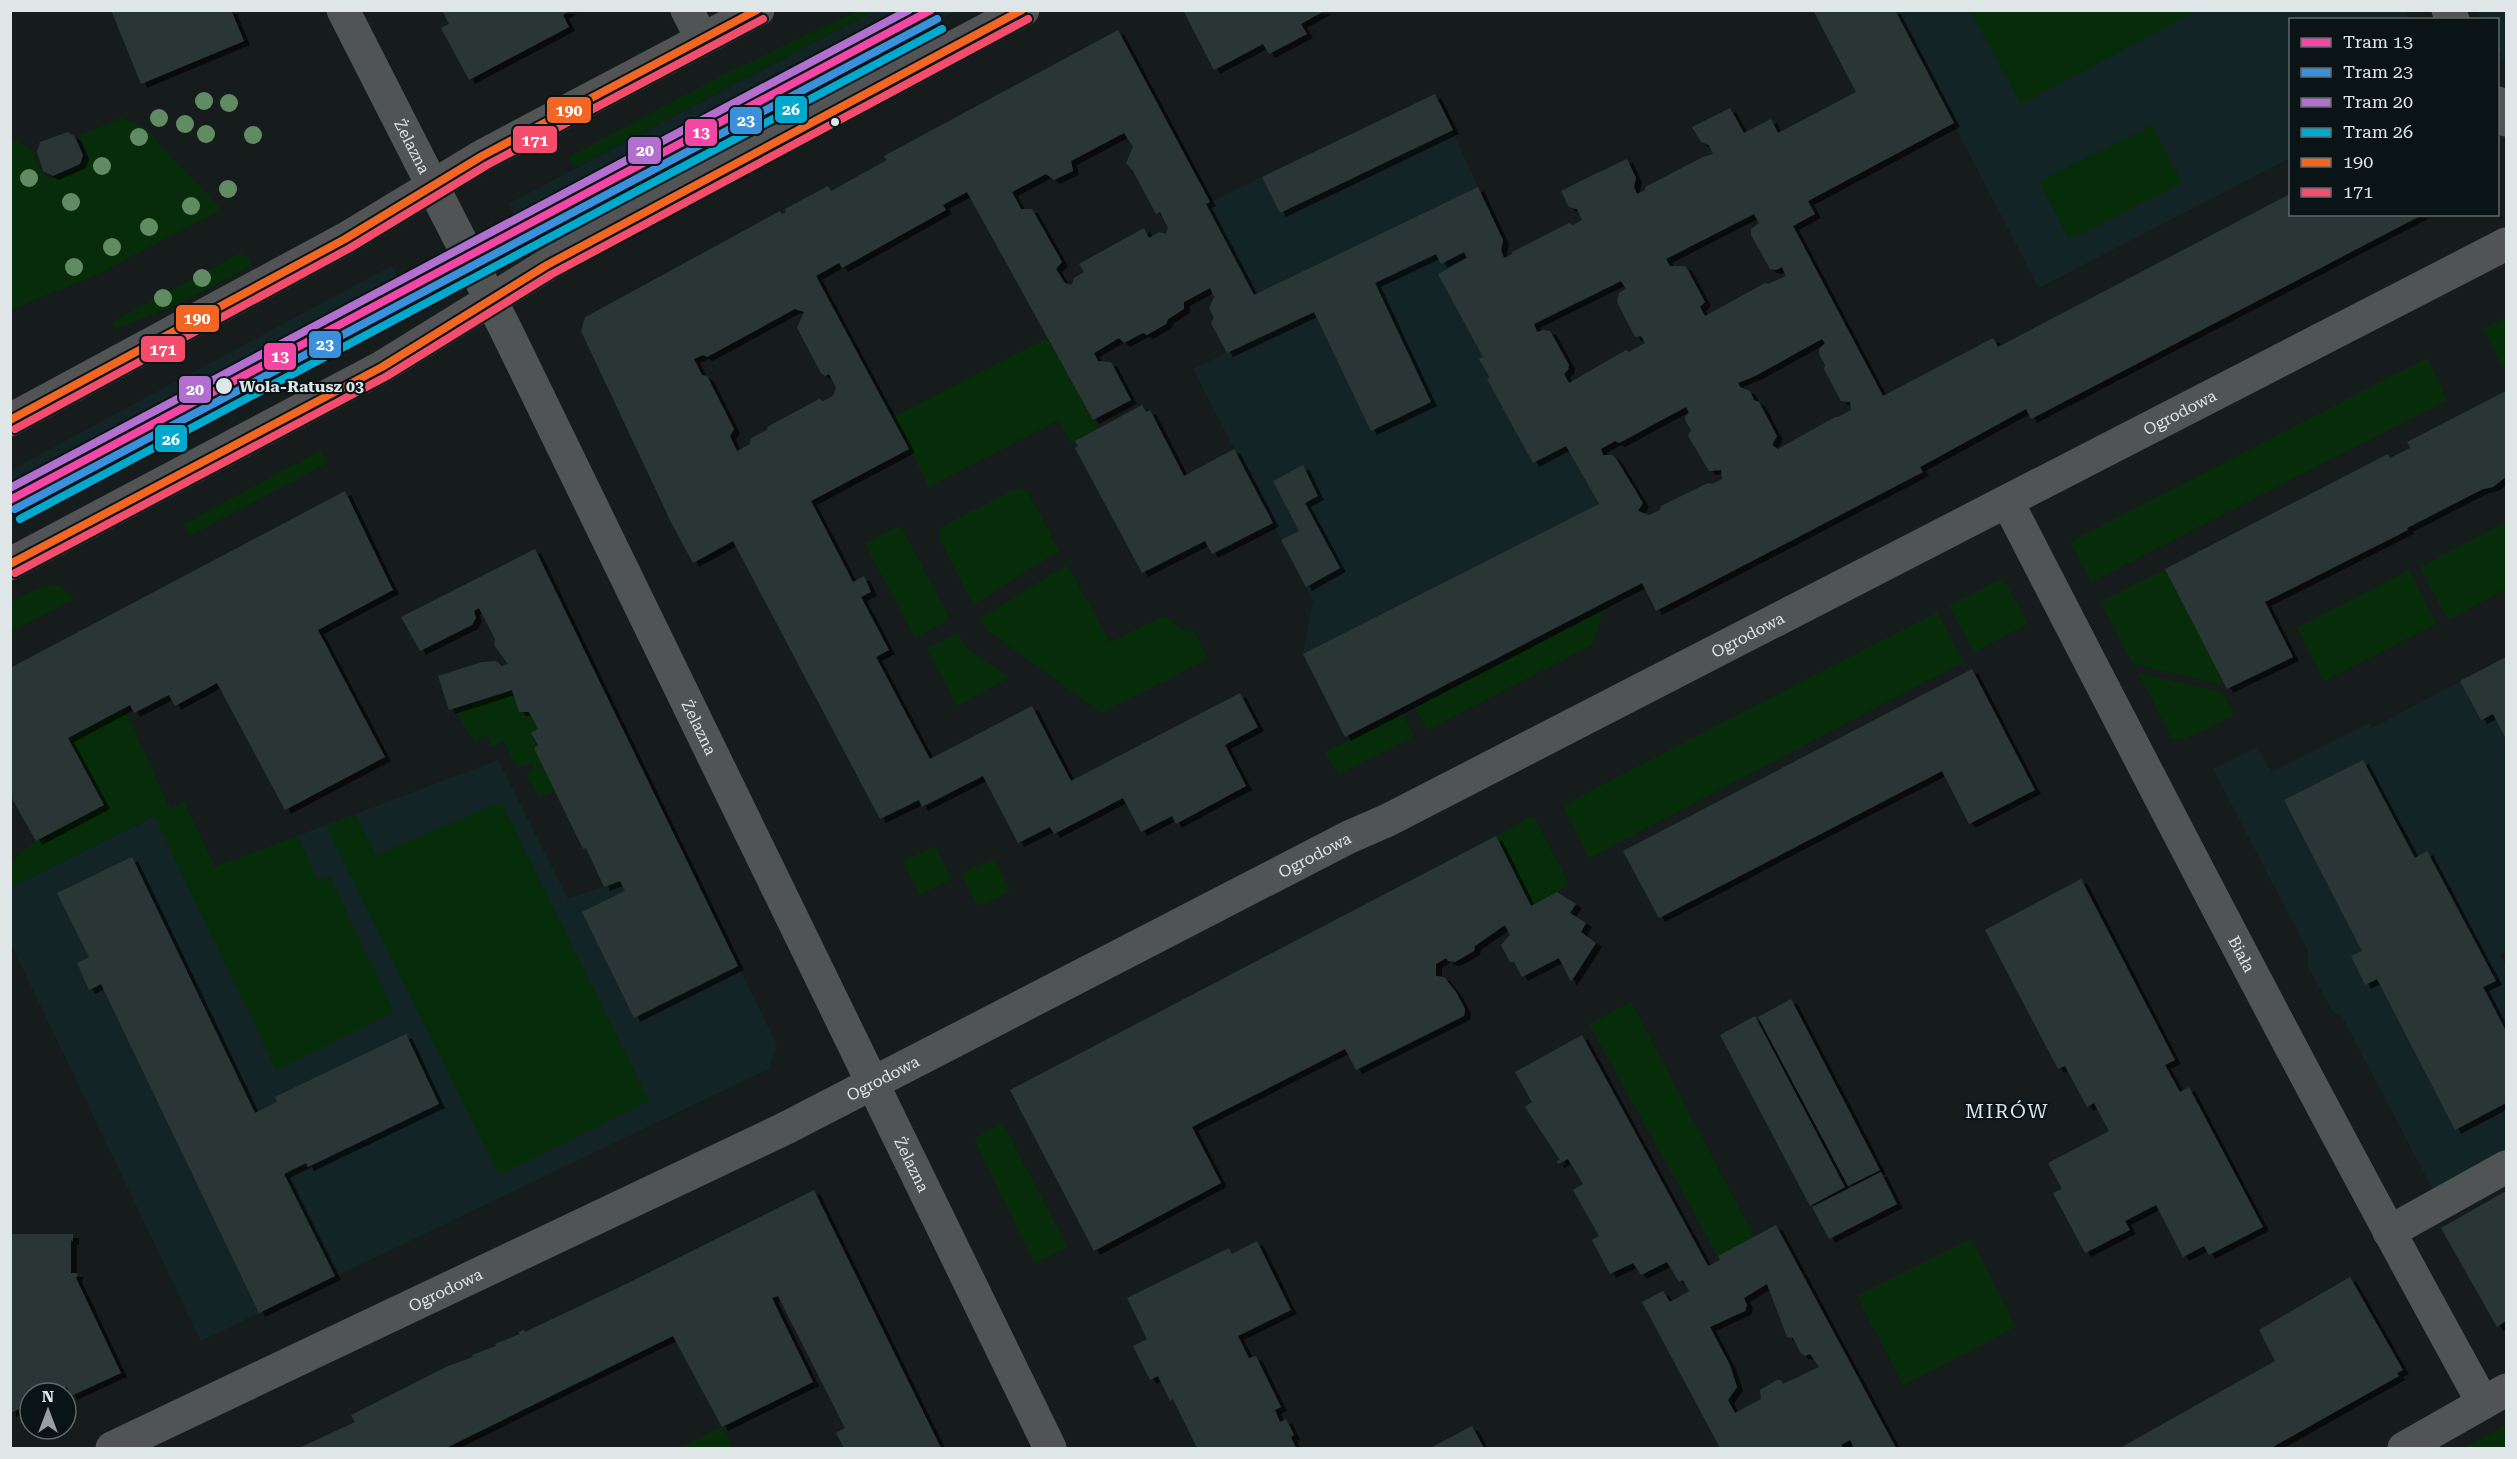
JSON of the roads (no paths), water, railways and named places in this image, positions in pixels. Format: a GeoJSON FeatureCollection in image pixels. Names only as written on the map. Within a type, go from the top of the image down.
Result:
{"type":"FeatureCollection","features":[{"type":"Feature","properties":{"kind":"main road"},"geometry":{"type":"LineString","coordinates":[[10,420],[305,261],[497,148],[758,10]]}},
{"type":"Feature","properties":{"kind":"main road"},"geometry":{"type":"LineString","coordinates":[[10,564],[382,367],[547,265],[1023,10]]}},
{"type":"Feature","properties":{"kind":"street","name":"Żelazna"},"geometry":{"type":"LineString","coordinates":[[343,10],[491,300],[1050,1449]]}},
{"type":"Feature","properties":{"kind":"street"},"geometry":{"type":"LineString","coordinates":[[687,10],[702,39]]}},
{"type":"Feature","properties":{"kind":"street"},"geometry":{"type":"LineString","coordinates":[[2499,105],[2506,120]]}},
{"type":"Feature","properties":{"kind":"street","name":"Ogrodowa"},"geometry":{"type":"LineString","coordinates":[[112,1449],[786,1128],[1349,837],[1388,820],[2008,503],[2506,244]]}},
{"type":"Feature","properties":{"kind":"street","name":"Biała"},"geometry":{"type":"LineString","coordinates":[[2008,503],[2152,783],[2389,1232],[2495,1396]]}},
{"type":"Feature","properties":{"kind":"street"},"geometry":{"type":"LineString","coordinates":[[2389,1232],[2506,1167]]}},
{"type":"Feature","properties":{"kind":"street"},"geometry":{"type":"LineString","coordinates":[[2404,1449],[2495,1396]]}},
{"type":"Feature","properties":{"kind":"tram line","name":"20"},"geometry":{"type":"LineString","coordinates":[[10,488],[909,10]]}},
{"type":"Feature","properties":{"kind":"tram line","name":"13"},"geometry":{"type":"LineString","coordinates":[[10,500],[931,10]]}},
{"type":"Feature","properties":{"kind":"tram line","name":"23"},"geometry":{"type":"LineString","coordinates":[[15,509],[937,19]]}},
{"type":"Feature","properties":{"kind":"tram line","name":"26"},"geometry":{"type":"LineString","coordinates":[[20,519],[942,29]]}},
{"type":"Feature","properties":{"kind":"place","name":"Wola-Ratusz 03"},"geometry":{"type":"Point","coordinates":[224,386]}},
{"type":"Feature","properties":{"kind":"district","name":"MIRÓW"},"geometry":{"type":"Point","coordinates":[2007,1111]}}]}
